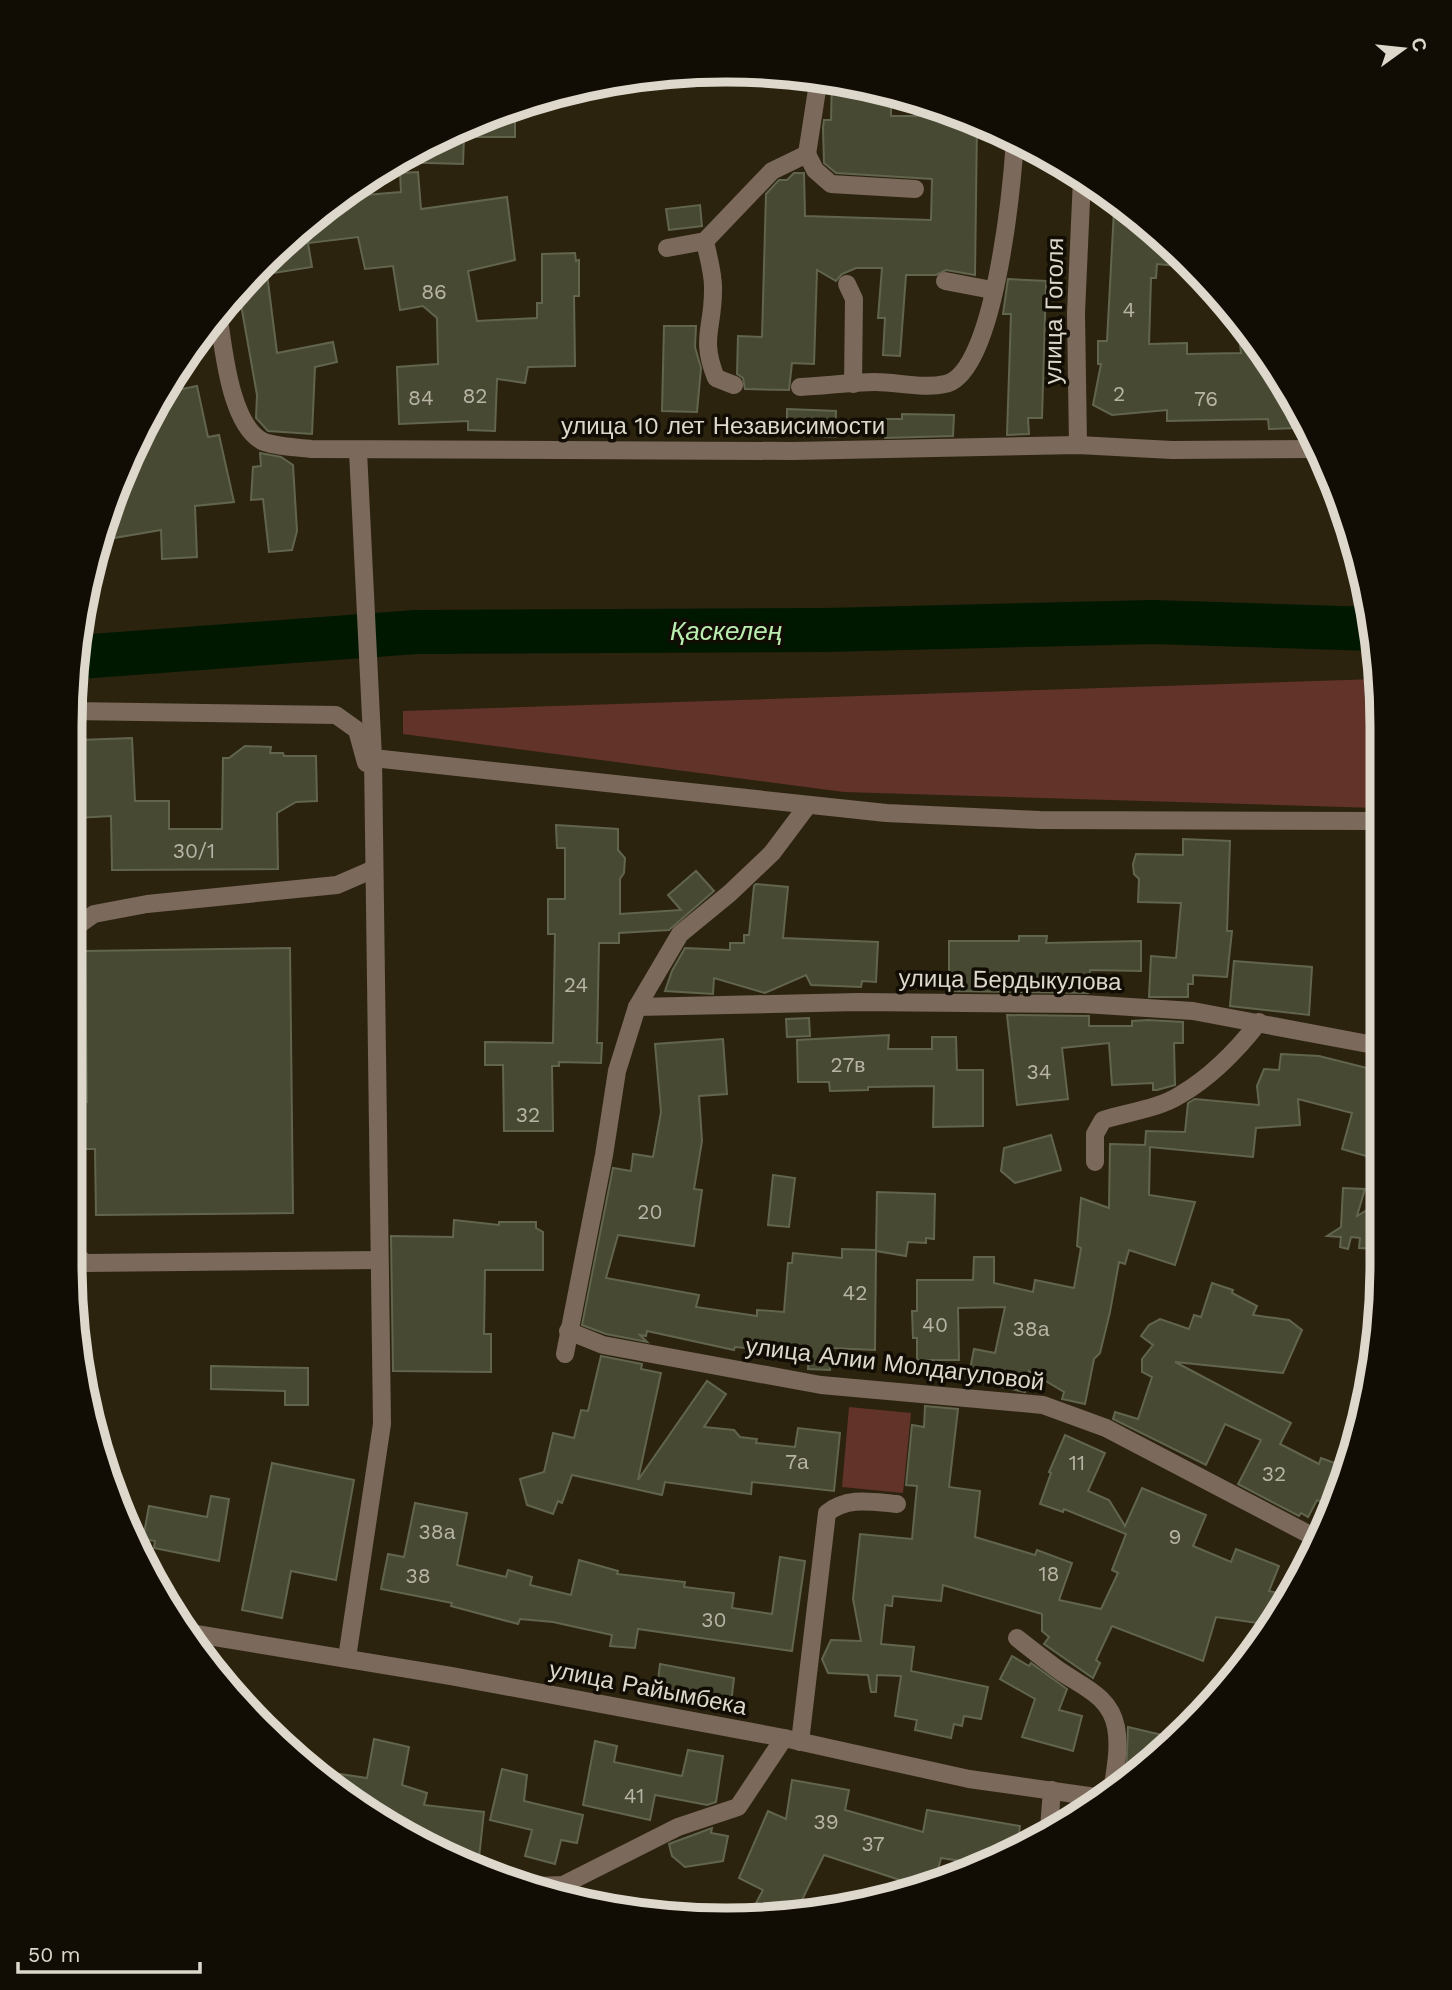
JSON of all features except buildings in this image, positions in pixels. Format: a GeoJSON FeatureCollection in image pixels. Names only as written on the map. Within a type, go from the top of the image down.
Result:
{"type":"FeatureCollection","features":[{"type":"Feature","properties":{"kind":"street"},"geometry":{"type":"LineString","coordinates":[[817,89],[807,154],[815,170],[831,184],[915,189]]}},
{"type":"Feature","properties":{"kind":"street"},"geometry":{"type":"LineString","coordinates":[[800,387],[946,384],[964,373],[984,335],[1010,214],[1014,151]]}},
{"type":"Feature","properties":{"kind":"street"},"geometry":{"type":"LineString","coordinates":[[667,248],[705,242],[772,171],[807,154]]}},
{"type":"Feature","properties":{"kind":"street","name":"улица Гоголя"},"geometry":{"type":"LineString","coordinates":[[1078,445],[1076,313],[1081,189]]}},
{"type":"Feature","properties":{"kind":"street"},"geometry":{"type":"LineString","coordinates":[[705,242],[713,291],[706,336],[708,358],[716,378],[734,385]]}},
{"type":"Feature","properties":{"kind":"street"},"geometry":{"type":"LineString","coordinates":[[945,281],[992,290]]}},
{"type":"Feature","properties":{"kind":"street"},"geometry":{"type":"LineString","coordinates":[[846,284],[854,299],[853,384]]}},
{"type":"Feature","properties":{"kind":"street","name":"улица 10 лет Независимости"},"geometry":{"type":"LineString","coordinates":[[221,327],[240,417],[249,432],[265,442],[358,451],[819,451],[1078,445],[1172,450],[1307,449]]}},
{"type":"Feature","properties":{"kind":"street"},"geometry":{"type":"LineString","coordinates":[[348,1658],[382,1424],[371,780],[373,758],[358,451]]}},
{"type":"Feature","properties":{"kind":"street"},"geometry":{"type":"LineString","coordinates":[[83,711],[336,715],[357,730],[371,780]]}},
{"type":"Feature","properties":{"kind":"street"},"geometry":{"type":"LineString","coordinates":[[373,758],[886,813],[1040,820],[1370,821]]}},
{"type":"Feature","properties":{"kind":"street"},"geometry":{"type":"LineString","coordinates":[[565,1354],[604,1155],[617,1071],[637,1007],[680,934],[730,893],[772,853],[808,805]]}},
{"type":"Feature","properties":{"kind":"street"},"geometry":{"type":"LineString","coordinates":[[82,922],[94,914],[147,904],[337,885],[374,869]]}},
{"type":"Feature","properties":{"kind":"street","name":"улица Бердыкулова"},"geometry":{"type":"LineString","coordinates":[[637,1007],[832,1002],[1084,1003],[1193,1011],[1370,1044]]}},
{"type":"Feature","properties":{"kind":"street"},"geometry":{"type":"LineString","coordinates":[[1095,1162],[1095,1134],[1103,1120],[1159,1105],[1181,1095],[1234,1053],[1259,1022]]}},
{"type":"Feature","properties":{"kind":"street"},"geometry":{"type":"LineString","coordinates":[[82,1260],[85,1263],[379,1260]]}},
{"type":"Feature","properties":{"kind":"street","name":"улица Алии Молдагуловой"},"geometry":{"type":"LineString","coordinates":[[568,1331],[603,1345],[821,1385],[1043,1405],[1106,1428],[1310,1535]]}},
{"type":"Feature","properties":{"kind":"street"},"geometry":{"type":"LineString","coordinates":[[556,1885],[563,1885],[678,1827],[738,1807],[792,1740],[828,1513],[838,1504],[857,1500],[897,1504]]}},
{"type":"Feature","properties":{"kind":"street","name":"улица Райымбека"},"geometry":{"type":"LineString","coordinates":[[200,1635],[348,1658],[792,1740],[969,1779],[1088,1796]]}},
{"type":"Feature","properties":{"kind":"street"},"geometry":{"type":"LineString","coordinates":[[1017,1638],[1062,1672],[1089,1687],[1110,1709],[1116,1727],[1117,1755],[1114,1778]]}},
{"type":"Feature","properties":{"kind":"street"},"geometry":{"type":"LineString","coordinates":[[1050,1821],[1052,1790]]}},
{"type":"Feature","properties":{"kind":"shaded area"},"geometry":{"type":"Polygon","coordinates":[[[1368,679],[1370,808],[844,792],[403,734],[403,711],[1368,679]]]}},
{"type":"Feature","properties":{"kind":"shaded area"},"geometry":{"type":"Polygon","coordinates":[[[849,1407],[911,1413],[903,1493],[842,1487],[849,1407]]]}},
{"type":"Feature","properties":{"kind":"waterway","name":"Қаскелең"},"geometry":{"type":"LineString","coordinates":[[87,656],[416,632],[824,630],[1153,622],[1362,629]]}}]}
